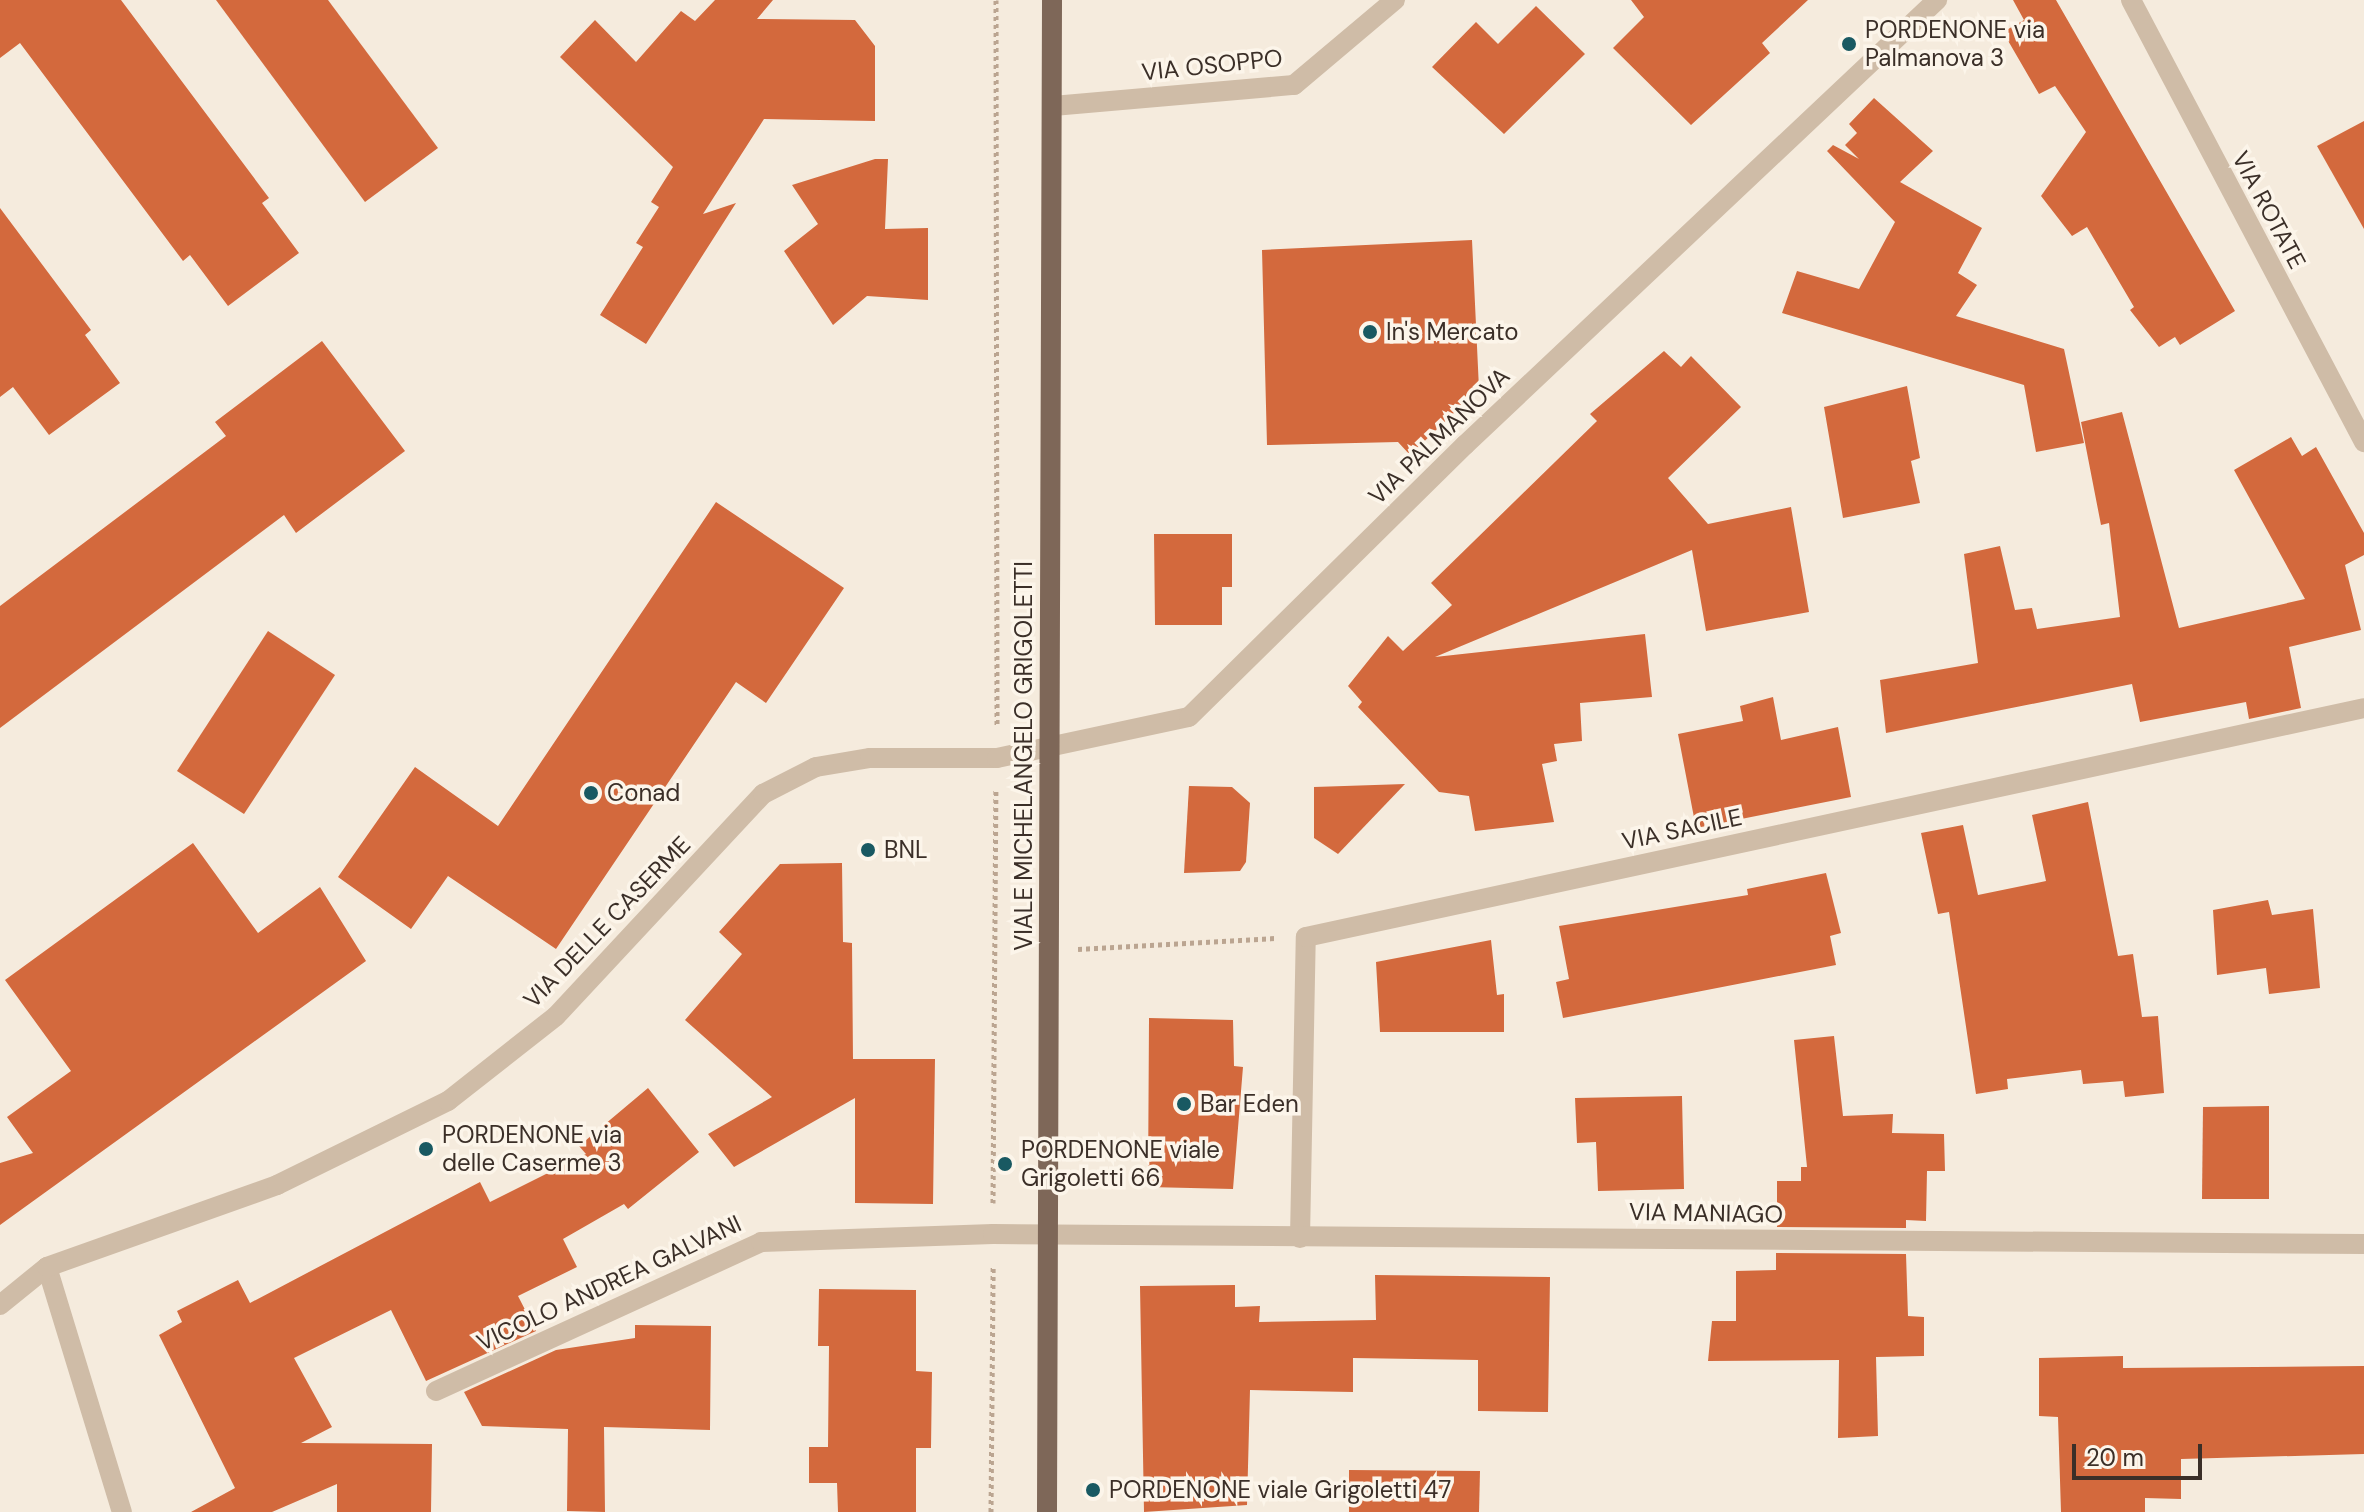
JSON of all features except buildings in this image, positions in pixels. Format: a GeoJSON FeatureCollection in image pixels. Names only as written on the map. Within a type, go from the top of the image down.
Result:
{"type":"FeatureCollection","features":[{"type":"Feature","properties":{"kind":"main road","name":"VIALE MICHELANGELO GRIGOLETTI"},"geometry":{"type":"LineString","coordinates":[[1047,1512],[1052,0]]}},
{"type":"Feature","properties":{"kind":"street","name":"VIA OSOPPO"},"geometry":{"type":"LineString","coordinates":[[1053,106],[1294,85],[1395,0]]}},
{"type":"Feature","properties":{"kind":"street","name":"VIA PALMANOVA"},"geometry":{"type":"LineString","coordinates":[[1051,750],[1189,717],[1465,445],[1937,0]]}},
{"type":"Feature","properties":{"kind":"street","name":"VIA ROTATE"},"geometry":{"type":"LineString","coordinates":[[2131,0],[2364,442]]}},
{"type":"Feature","properties":{"kind":"street","name":"VIA SACILE"},"geometry":{"type":"LineString","coordinates":[[1306,937],[2364,708]]}},
{"type":"Feature","properties":{"kind":"street","name":"VIA DELLE CASERME"},"geometry":{"type":"LineString","coordinates":[[0,1305],[47,1267],[277,1185],[448,1101],[556,1016],[763,794],[816,767],[870,758],[997,758],[1051,750]]}},
{"type":"Feature","properties":{"kind":"street"},"geometry":{"type":"LineString","coordinates":[[1300,1238],[1306,937]]}},
{"type":"Feature","properties":{"kind":"street","name":"VIA MANIAGO"},"geometry":{"type":"LineString","coordinates":[[1047,1238],[2364,1244]]}},
{"type":"Feature","properties":{"kind":"street","name":"VICOLO ANDREA GALVANI"},"geometry":{"type":"LineString","coordinates":[[436,1391],[761,1242],[1047,1238]]}},
{"type":"Feature","properties":{"kind":"street"},"geometry":{"type":"LineString","coordinates":[[47,1267],[122,1512]]}},
{"type":"Feature","properties":{"kind":"path"},"geometry":{"type":"LineString","coordinates":[[1050,950],[1306,937]]}},
{"type":"Feature","properties":{"kind":"place","name":"PORDENONE via Palmanova 3"},"geometry":{"type":"Point","coordinates":[1849,44]}},
{"type":"Feature","properties":{"kind":"place","name":"In's Mercato"},"geometry":{"type":"Point","coordinates":[1370,332]}},
{"type":"Feature","properties":{"kind":"place","name":"Conad"},"geometry":{"type":"Point","coordinates":[591,793]}},
{"type":"Feature","properties":{"kind":"place","name":"BNL"},"geometry":{"type":"Point","coordinates":[868,850]}},
{"type":"Feature","properties":{"kind":"place","name":"Bar Eden"},"geometry":{"type":"Point","coordinates":[1184,1104]}},
{"type":"Feature","properties":{"kind":"place","name":"PORDENONE via delle Caserme 3"},"geometry":{"type":"Point","coordinates":[426,1149]}},
{"type":"Feature","properties":{"kind":"place","name":"PORDENONE viale Grigoletti 66"},"geometry":{"type":"Point","coordinates":[1005,1164]}},
{"type":"Feature","properties":{"kind":"place","name":"PORDENONE viale Grigoletti 47"},"geometry":{"type":"Point","coordinates":[1093,1490]}}]}
